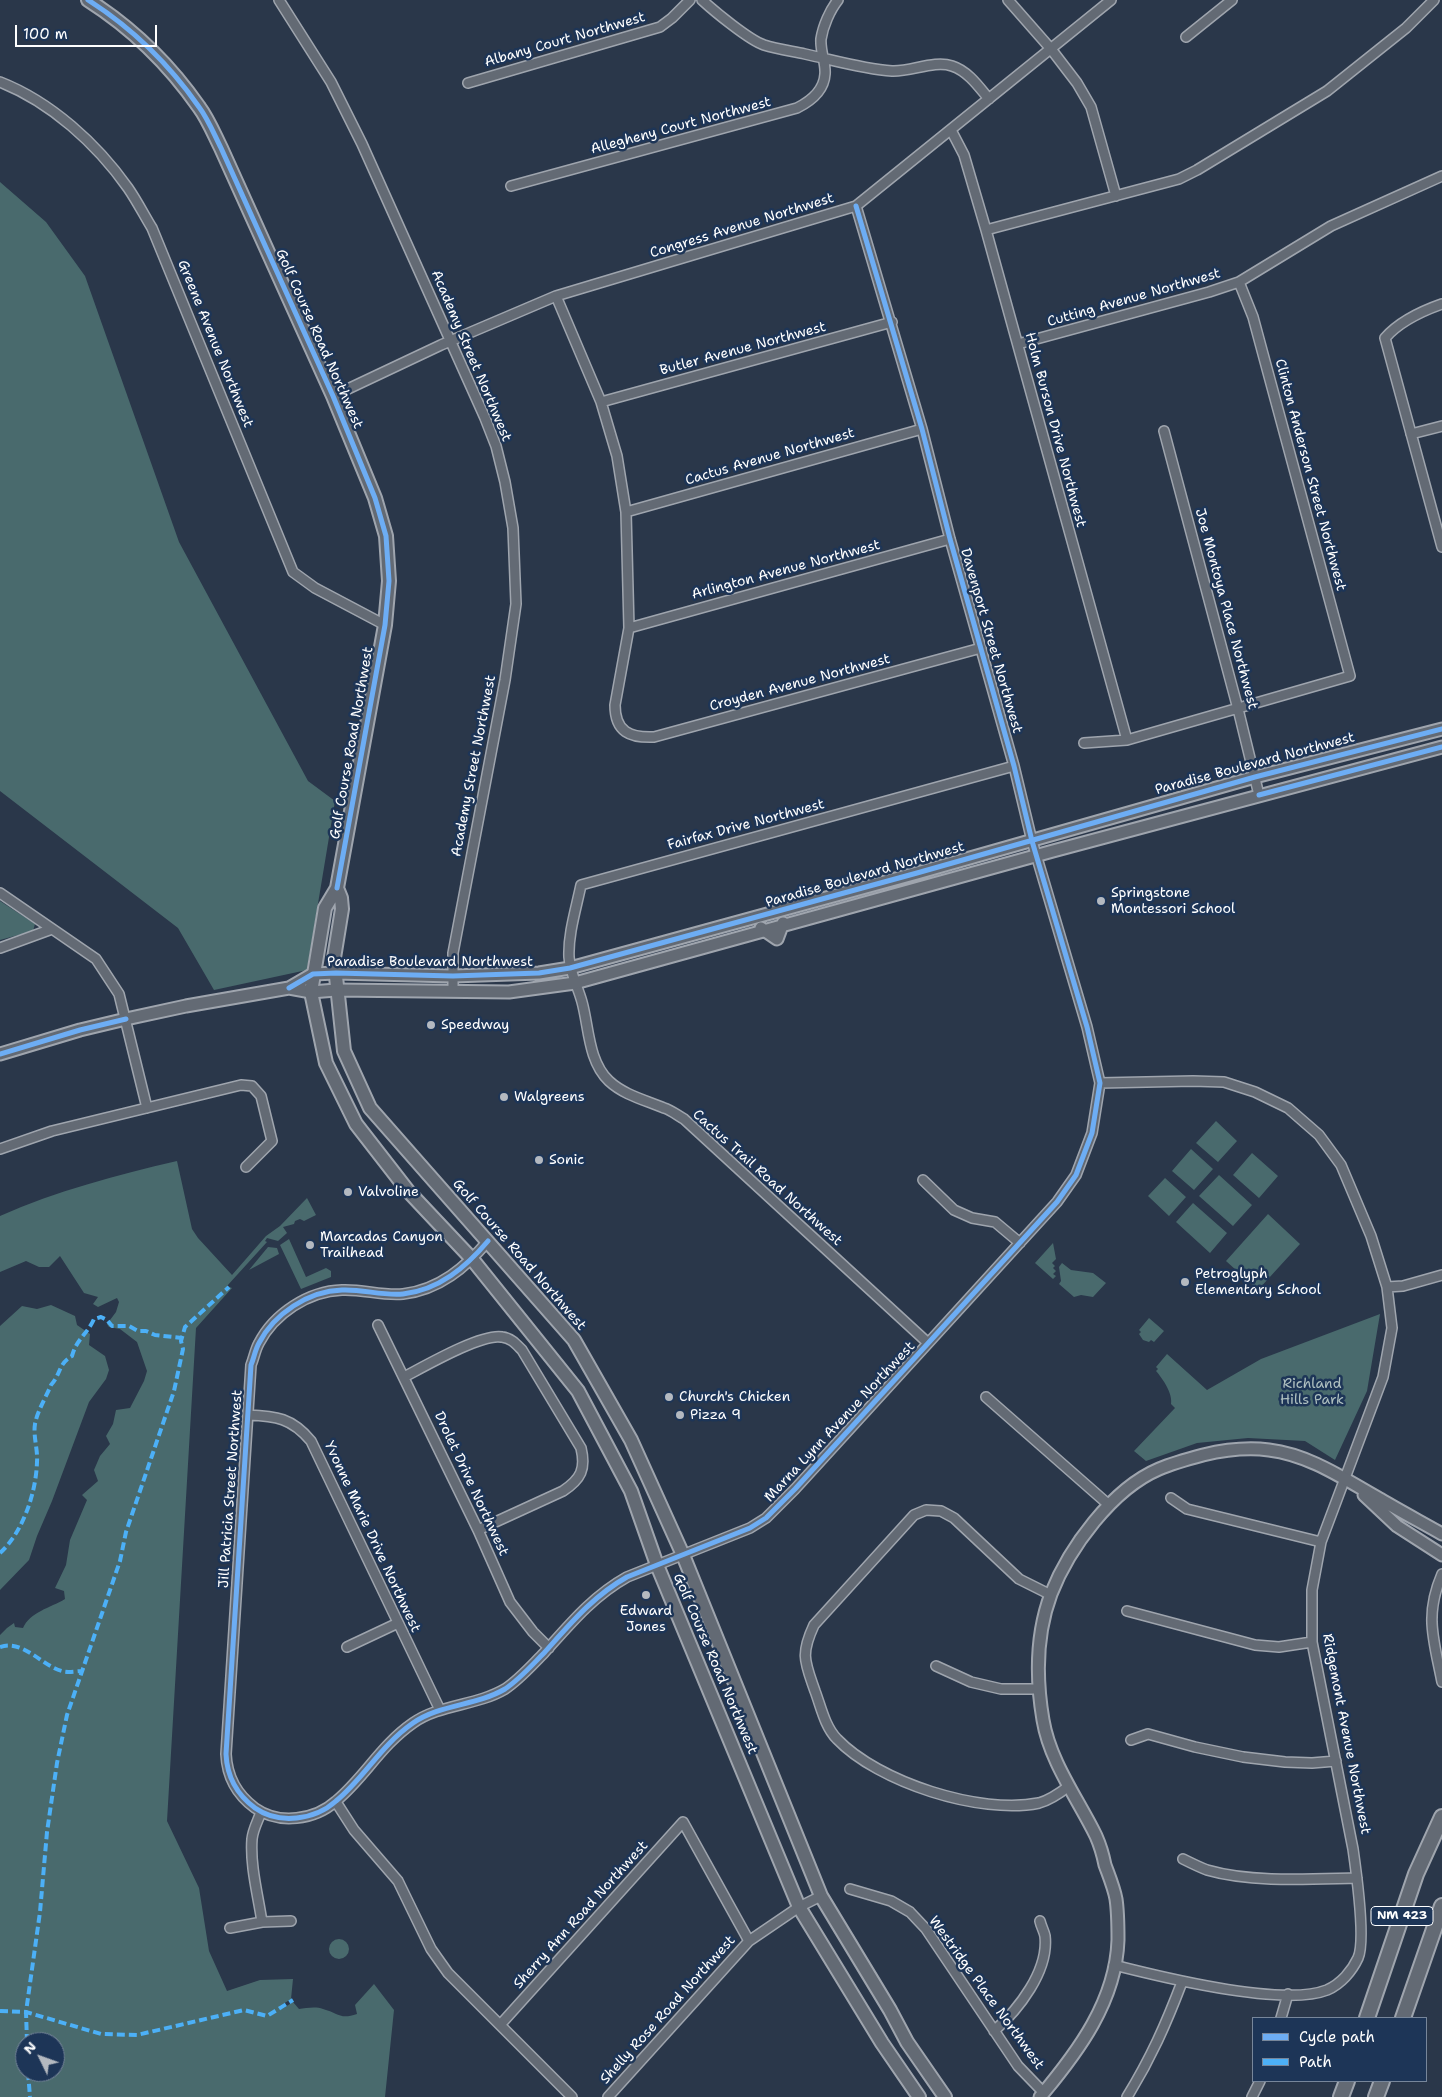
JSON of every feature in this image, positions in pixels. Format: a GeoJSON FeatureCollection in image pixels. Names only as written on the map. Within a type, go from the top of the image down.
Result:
{"type":"FeatureCollection","features":[{"type":"Feature","properties":{"kind":"main road","name":"Golf Course Road Northwest"},"geometry":{"type":"LineString","coordinates":[[88,0],[132,32],[156,53],[200,108],[221,148],[333,396],[375,498],[386,536],[389,581],[385,625],[337,888],[324,908],[313,974],[311,992],[326,1063],[356,1124],[408,1191],[472,1260],[578,1391],[631,1491],[657,1565],[799,1907],[882,2043],[919,2097]]}},
{"type":"Feature","properties":{"kind":"main road","name":"Golf Course Road Northwest"},"geometry":{"type":"LineString","coordinates":[[337,888],[341,898],[342,909],[334,958],[344,1051],[370,1108],[574,1340],[631,1440],[682,1555],[821,1896],[890,2010],[907,2042],[945,2097]]}},
{"type":"Feature","properties":{"kind":"main road","name":"NM 423"},"geometry":{"type":"LineString","coordinates":[[1367,2017],[1416,1874],[1442,1816]]}},
{"type":"Feature","properties":{"kind":"main road","name":"NM 423"},"geometry":{"type":"LineString","coordinates":[[1403,2017],[1442,1906]]}},
{"type":"Feature","properties":{"kind":"main road"},"geometry":{"type":"LineString","coordinates":[[1341,2097],[1347,2082]]}},
{"type":"Feature","properties":{"kind":"main road"},"geometry":{"type":"LineString","coordinates":[[1376,2097],[1382,2082]]}},
{"type":"Feature","properties":{"kind":"street","name":"Academy Street Northwest"},"geometry":{"type":"LineString","coordinates":[[279,0],[331,82],[362,144],[485,418],[496,446],[505,482],[513,528],[516,596],[505,680],[454,953],[453,990]]}},
{"type":"Feature","properties":{"kind":"street","name":"Albany Court Northwest"},"geometry":{"type":"LineString","coordinates":[[468,83],[660,27],[690,0]]}},
{"type":"Feature","properties":{"kind":"street"},"geometry":{"type":"LineString","coordinates":[[702,0],[762,44],[823,58],[890,70],[906,71],[937,65],[951,66],[963,71],[989,99]]}},
{"type":"Feature","properties":{"kind":"street","name":"Allegheny Court Northwest"},"geometry":{"type":"LineString","coordinates":[[510,186],[797,108],[812,101],[821,89],[825,74],[821,39],[826,23],[838,0]]}},
{"type":"Feature","properties":{"kind":"street"},"geometry":{"type":"LineString","coordinates":[[1008,0],[1051,49],[1077,83],[1091,107],[1116,196]]}},
{"type":"Feature","properties":{"kind":"street","name":"Congress Avenue Northwest"},"geometry":{"type":"LineString","coordinates":[[333,396],[451,341],[556,296],[856,206],[1111,0]]}},
{"type":"Feature","properties":{"kind":"street"},"geometry":{"type":"LineString","coordinates":[[1186,37],[1232,0]]}},
{"type":"Feature","properties":{"kind":"street"},"geometry":{"type":"LineString","coordinates":[[986,230],[1179,179],[1197,170],[1328,91],[1406,28],[1434,0]]}},
{"type":"Feature","properties":{"kind":"street","name":"Greene Avenue Northwest"},"geometry":{"type":"LineString","coordinates":[[0,82],[33,99],[70,126],[95,148],[128,188],[138,204],[152,228],[293,572],[315,588],[385,625]]}},
{"type":"Feature","properties":{"kind":"street","name":"Holm Burson Drive Northwest"},"geometry":{"type":"LineString","coordinates":[[951,130],[964,156],[986,230],[1127,740]]}},
{"type":"Feature","properties":{"kind":"street","name":"Cutting Avenue Northwest"},"geometry":{"type":"LineString","coordinates":[[1018,344],[1239,282],[1331,226],[1442,176]]}},
{"type":"Feature","properties":{"kind":"street","name":"Davenport Street Northwest"},"geometry":{"type":"LineString","coordinates":[[856,206],[892,322],[922,429],[950,539],[1014,766],[1032,841],[1087,1028],[1100,1083]]}},
{"type":"Feature","properties":{"kind":"street","name":"Clinton Anderson Street Northwest"},"geometry":{"type":"LineString","coordinates":[[1238,709],[1350,676],[1254,317],[1239,282]]}},
{"type":"Feature","properties":{"kind":"street"},"geometry":{"type":"LineString","coordinates":[[556,296],[601,402],[617,456],[626,512],[629,628]]}},
{"type":"Feature","properties":{"kind":"street"},"geometry":{"type":"LineString","coordinates":[[1441,543],[1385,338],[1392,330],[1429,308],[1442,304]]}},
{"type":"Feature","properties":{"kind":"street","name":"Butler Avenue Northwest"},"geometry":{"type":"LineString","coordinates":[[601,402],[892,322]]}},
{"type":"Feature","properties":{"kind":"street"},"geometry":{"type":"LineString","coordinates":[[1411,434],[1442,426]]}},
{"type":"Feature","properties":{"kind":"street","name":"Cactus Avenue Northwest"},"geometry":{"type":"LineString","coordinates":[[626,512],[922,429]]}},
{"type":"Feature","properties":{"kind":"street","name":"Joe Montoya Place Northwest"},"geometry":{"type":"LineString","coordinates":[[1164,431],[1259,795]]}},
{"type":"Feature","properties":{"kind":"street","name":"Arlington Avenue Northwest"},"geometry":{"type":"LineString","coordinates":[[629,628],[950,539]]}},
{"type":"Feature","properties":{"kind":"street","name":"Croyden Avenue Northwest"},"geometry":{"type":"LineString","coordinates":[[629,628],[615,705],[617,719],[625,732],[637,738],[654,737],[981,648]]}},
{"type":"Feature","properties":{"kind":"street"},"geometry":{"type":"LineString","coordinates":[[1084,743],[1127,740],[1238,709]]}},
{"type":"Feature","properties":{"kind":"street","name":"Paradise Boulevard Northwest"},"geometry":{"type":"LineString","coordinates":[[289,988],[313,974],[453,976],[539,973],[570,968],[964,858],[1032,841],[1255,777],[1442,729]]}},
{"type":"Feature","properties":{"kind":"street","name":"Paradise Boulevard Northwest"},"geometry":{"type":"LineString","coordinates":[[0,1054],[80,1030],[126,1019],[186,1006],[289,988],[311,992],[336,990],[453,990],[509,992],[575,983],[765,930],[777,938],[782,926],[1037,855],[1442,747]]}},
{"type":"Feature","properties":{"kind":"street","name":"Fairfax Drive Northwest"},"geometry":{"type":"LineString","coordinates":[[575,983],[569,957],[571,931],[581,886],[1014,766]]}},
{"type":"Feature","properties":{"kind":"street"},"geometry":{"type":"LineString","coordinates":[[924,887],[932,876],[964,858]]}},
{"type":"Feature","properties":{"kind":"street"},"geometry":{"type":"LineString","coordinates":[[0,893],[96,959],[119,994],[147,1108]]}},
{"type":"Feature","properties":{"kind":"street"},"geometry":{"type":"LineString","coordinates":[[782,926],[794,907]]}},
{"type":"Feature","properties":{"kind":"street"},"geometry":{"type":"LineString","coordinates":[[747,920],[765,930]]}},
{"type":"Feature","properties":{"kind":"street"},"geometry":{"type":"LineString","coordinates":[[0,948],[52,930]]}},
{"type":"Feature","properties":{"kind":"street"},"geometry":{"type":"LineString","coordinates":[[683,937],[707,947]]}},
{"type":"Feature","properties":{"kind":"street","name":"Cactus Trail Road Northwest"},"geometry":{"type":"LineString","coordinates":[[575,983],[582,1002],[590,1040],[598,1065],[608,1080],[626,1093],[666,1108],[684,1119],[928,1343]]}},
{"type":"Feature","properties":{"kind":"street","name":"Ridgemont Avenue Northwest"},"geometry":{"type":"LineString","coordinates":[[1100,1083],[1224,1082],[1255,1092],[1288,1108],[1319,1135],[1341,1165],[1371,1236],[1387,1287],[1392,1328],[1383,1377],[1321,1542],[1312,1590],[1312,1642],[1357,1878],[1361,1936],[1359,1956],[1350,1972],[1327,1990],[1288,1994],[1258,1993],[1182,1982],[1114,1965]]}},
{"type":"Feature","properties":{"kind":"street","name":"Marna Lynn Avenue Northwest"},"geometry":{"type":"LineString","coordinates":[[336,1802],[396,1735],[420,1718],[440,1710],[481,1700],[505,1688],[526,1672],[584,1609],[610,1587],[628,1577],[750,1528],[766,1518],[795,1489],[1057,1202],[1076,1175],[1092,1133],[1100,1083]]}},
{"type":"Feature","properties":{"kind":"street"},"geometry":{"type":"LineString","coordinates":[[0,1149],[52,1131],[241,1086],[252,1086],[262,1096],[272,1141],[246,1168]]}},
{"type":"Feature","properties":{"kind":"street"},"geometry":{"type":"LineString","coordinates":[[923,1180],[954,1210],[972,1218],[995,1222],[1020,1243]]}},
{"type":"Feature","properties":{"kind":"street","name":"Jill Patricia Street Northwest"},"geometry":{"type":"LineString","coordinates":[[336,1802],[321,1811],[301,1818],[284,1818],[261,1812],[250,1805],[232,1783],[227,1770],[226,1754],[252,1365],[258,1344],[272,1324],[292,1306],[308,1298],[333,1291],[354,1290],[382,1295],[404,1294],[424,1289],[442,1282],[472,1260],[488,1241]]}},
{"type":"Feature","properties":{"kind":"street"},"geometry":{"type":"LineString","coordinates":[[1387,1287],[1403,1286],[1442,1275]]}},
{"type":"Feature","properties":{"kind":"street","name":"Drolet Drive Northwest"},"geometry":{"type":"LineString","coordinates":[[378,1325],[478,1530],[510,1602],[532,1632],[548,1648]]}},
{"type":"Feature","properties":{"kind":"street"},"geometry":{"type":"LineString","coordinates":[[404,1376],[483,1338],[504,1337],[513,1341],[522,1350],[581,1448],[584,1460],[581,1473],[574,1483],[563,1491],[478,1530]]}},
{"type":"Feature","properties":{"kind":"street"},"geometry":{"type":"LineString","coordinates":[[986,1397],[1109,1505]]}},
{"type":"Feature","properties":{"kind":"street","name":"Yvonne Marie Drive Northwest"},"geometry":{"type":"LineString","coordinates":[[248,1415],[282,1418],[304,1431],[312,1441],[440,1710]]}},
{"type":"Feature","properties":{"kind":"street"},"geometry":{"type":"LineString","coordinates":[[1042,2095],[1062,2071],[1093,2025],[1111,1984],[1118,1942],[1116,1900],[1097,1838],[1054,1754],[1044,1724],[1038,1689],[1041,1632],[1051,1595],[1065,1564],[1086,1531],[1109,1505],[1134,1484],[1157,1470],[1192,1458],[1228,1449],[1267,1450],[1300,1456],[1345,1479],[1442,1534]]}},
{"type":"Feature","properties":{"kind":"street"},"geometry":{"type":"LineString","coordinates":[[1345,1479],[1397,1526],[1442,1555]]}},
{"type":"Feature","properties":{"kind":"street"},"geometry":{"type":"LineString","coordinates":[[1171,1498],[1187,1509],[1321,1542]]}},
{"type":"Feature","properties":{"kind":"street"},"geometry":{"type":"LineString","coordinates":[[1051,1595],[1019,1579],[954,1518],[940,1511],[926,1510],[914,1515],[814,1625],[806,1642],[805,1659],[827,1725],[835,1738],[858,1757],[911,1785],[982,1803],[1014,1804],[1039,1803],[1053,1797],[1069,1786]]}},
{"type":"Feature","properties":{"kind":"street"},"geometry":{"type":"LineString","coordinates":[[1442,1574],[1436,1590],[1431,1614],[1442,1682]]}},
{"type":"Feature","properties":{"kind":"street"},"geometry":{"type":"LineString","coordinates":[[1126,1611],[1255,1645],[1279,1647],[1312,1642]]}},
{"type":"Feature","properties":{"kind":"street"},"geometry":{"type":"LineString","coordinates":[[347,1647],[398,1623]]}},
{"type":"Feature","properties":{"kind":"street"},"geometry":{"type":"LineString","coordinates":[[936,1666],[971,1682],[1001,1689],[1038,1689]]}},
{"type":"Feature","properties":{"kind":"street"},"geometry":{"type":"LineString","coordinates":[[1131,1740],[1148,1734],[1243,1758],[1285,1762],[1336,1761]]}},
{"type":"Feature","properties":{"kind":"street"},"geometry":{"type":"LineString","coordinates":[[336,1802],[354,1830],[398,1881],[431,1949],[448,1973],[572,2097]]}},
{"type":"Feature","properties":{"kind":"street"},"geometry":{"type":"LineString","coordinates":[[261,1812],[254,1827],[252,1838],[254,1870],[262,1922]]}},
{"type":"Feature","properties":{"kind":"street","name":"Sherry Ann Road Northwest"},"geometry":{"type":"LineString","coordinates":[[500,2026],[683,1822],[749,1940]]}},
{"type":"Feature","properties":{"kind":"street"},"geometry":{"type":"LineString","coordinates":[[1183,1859],[1208,1870],[1249,1876],[1286,1880],[1357,1878]]}},
{"type":"Feature","properties":{"kind":"street","name":"Westridge Place Northwest"},"geometry":{"type":"LineString","coordinates":[[850,1889],[891,1901],[910,1912],[926,1929],[1018,2066],[1042,2095]]}},
{"type":"Feature","properties":{"kind":"street"},"geometry":{"type":"LineString","coordinates":[[749,1940],[799,1907],[821,1896]]}},
{"type":"Feature","properties":{"kind":"street"},"geometry":{"type":"LineString","coordinates":[[230,1928],[262,1922],[291,1921]]}},
{"type":"Feature","properties":{"kind":"street"},"geometry":{"type":"LineString","coordinates":[[994,2031],[1013,2013],[1037,1976],[1045,1943],[1045,1936],[1040,1921]]}},
{"type":"Feature","properties":{"kind":"street","name":"Shelly Rose Road Northwest"},"geometry":{"type":"LineString","coordinates":[[608,2097],[749,1940]]}},
{"type":"Feature","properties":{"kind":"street"},"geometry":{"type":"LineString","coordinates":[[1127,2097],[1155,2049],[1168,2022],[1182,1982]]}},
{"type":"Feature","properties":{"kind":"street"},"geometry":{"type":"LineString","coordinates":[[1281,2017],[1288,1994]]}},
{"type":"Feature","properties":{"kind":"street"},"geometry":{"type":"LineString","coordinates":[[1252,2097],[1260,2082]]}},
{"type":"Feature","properties":{"kind":"green space"},"geometry":{"type":"Polygon","coordinates":[[[0,182],[46,222],[85,276],[179,542],[308,781],[335,801],[307,970],[214,990],[178,928],[0,791],[0,182]]]}},
{"type":"Feature","properties":{"kind":"green space"},"geometry":{"type":"Polygon","coordinates":[[[0,901],[35,924],[33,931],[0,940],[0,901]]]}},
{"type":"Feature","properties":{"kind":"green space"},"geometry":{"type":"Polygon","coordinates":[[[1216,1121],[1237,1141],[1218,1162],[1196,1143],[1216,1121]]]}},
{"type":"Feature","properties":{"kind":"green space"},"geometry":{"type":"Polygon","coordinates":[[[1191,1149],[1213,1169],[1194,1190],[1172,1171],[1191,1149]]]}},
{"type":"Feature","properties":{"kind":"green space"},"geometry":{"type":"Polygon","coordinates":[[[1252,1153],[1278,1176],[1259,1198],[1233,1175],[1252,1153]]]}},
{"type":"Feature","properties":{"kind":"green space"},"geometry":{"type":"Polygon","coordinates":[[[177,1161],[192,1229],[232,1275],[266,1236],[280,1226],[307,1198],[316,1215],[304,1221],[300,1219],[295,1221],[294,1224],[283,1227],[287,1233],[278,1241],[267,1238],[265,1241],[267,1242],[227,1286],[232,1288],[196,1328],[167,1821],[199,1888],[209,1951],[227,1991],[260,1980],[293,1979],[291,1999],[280,2006],[282,2009],[293,2002],[299,2009],[317,2008],[339,2015],[351,2016],[357,2014],[355,2005],[374,1984],[394,2010],[385,2097],[0,2097],[0,1635],[14,1623],[15,1627],[23,1628],[35,1614],[65,1599],[64,1591],[55,1588],[66,1565],[70,1540],[87,1500],[82,1495],[98,1481],[94,1470],[100,1456],[110,1444],[106,1436],[113,1424],[116,1410],[130,1408],[147,1371],[137,1342],[120,1329],[109,1327],[107,1324],[116,1312],[119,1302],[117,1298],[98,1307],[93,1304],[98,1297],[84,1293],[60,1256],[49,1267],[39,1267],[26,1261],[0,1272],[0,1216],[65,1191],[177,1161]]]}},
{"type":"Feature","properties":{"kind":"green space"},"geometry":{"type":"Polygon","coordinates":[[[1219,1175],[1252,1205],[1233,1226],[1199,1196],[1219,1175]]]}},
{"type":"Feature","properties":{"kind":"green space"},"geometry":{"type":"Polygon","coordinates":[[[1165,1178],[1186,1197],[1169,1216],[1148,1196],[1165,1178]]]}},
{"type":"Feature","properties":{"kind":"green space"},"geometry":{"type":"Polygon","coordinates":[[[1193,1203],[1227,1233],[1210,1253],[1176,1222],[1193,1203]]]}},
{"type":"Feature","properties":{"kind":"green space"},"geometry":{"type":"Polygon","coordinates":[[[1268,1214],[1300,1244],[1258,1290],[1226,1261],[1268,1214]]]}},
{"type":"Feature","properties":{"kind":"green space"},"geometry":{"type":"Polygon","coordinates":[[[289,1239],[306,1277],[326,1268],[331,1271],[331,1277],[301,1289],[280,1245],[289,1239]]]}},
{"type":"Feature","properties":{"kind":"green space"},"geometry":{"type":"Polygon","coordinates":[[[1053,1243],[1056,1259],[1052,1263],[1056,1271],[1053,1274],[1056,1276],[1053,1279],[1035,1263],[1053,1243]]]}},
{"type":"Feature","properties":{"kind":"green space"},"geometry":{"type":"Polygon","coordinates":[[[268,1247],[277,1248],[279,1254],[249,1270],[268,1247]]]}},
{"type":"Feature","properties":{"kind":"green space"},"geometry":{"type":"Polygon","coordinates":[[[1062,1263],[1071,1270],[1093,1273],[1106,1283],[1093,1297],[1081,1295],[1074,1297],[1059,1284],[1061,1281],[1059,1267],[1062,1263]]]}},
{"type":"Feature","properties":{"kind":"green space"},"geometry":{"type":"Polygon","coordinates":[[[51,1305],[75,1316],[77,1325],[90,1334],[89,1345],[105,1356],[109,1370],[106,1379],[89,1402],[29,1560],[0,1590],[0,1326],[22,1306],[37,1309],[51,1305]]]}},
{"type":"Feature","properties":{"kind":"green space","name":"Richland Hills Park"},"geometry":{"type":"Polygon","coordinates":[[[1380,1314],[1367,1391],[1335,1460],[1305,1441],[1248,1438],[1197,1443],[1146,1461],[1134,1451],[1175,1408],[1171,1404],[1167,1387],[1156,1371],[1158,1369],[1156,1367],[1167,1354],[1207,1390],[1261,1359],[1380,1314]]]}},
{"type":"Feature","properties":{"kind":"green space"},"geometry":{"type":"Polygon","coordinates":[[[1149,1318],[1164,1331],[1154,1342],[1143,1340],[1139,1334],[1141,1332],[1139,1330],[1149,1318]]]}},
{"type":"Feature","properties":{"kind":"green space"},"geometry":{"type":"Polygon","coordinates":[[[339,1939],[346,1942],[349,1949],[346,1956],[339,1959],[332,1956],[329,1949],[332,1942],[339,1939]]]}},
{"type":"Feature","properties":{"kind":"marked path"},"geometry":{"type":"LineString","coordinates":[[27,2032],[26,2012],[40,1912],[47,1832],[57,1763],[67,1715],[120,1561],[126,1532],[174,1391],[183,1349],[181,1341],[185,1327],[229,1287]]}},
{"type":"Feature","properties":{"kind":"marked path"},"geometry":{"type":"LineString","coordinates":[[0,1553],[22,1523],[31,1499],[37,1462],[36,1419],[51,1385],[64,1362],[72,1356],[76,1345],[94,1319],[101,1317],[112,1326],[129,1326],[138,1331],[146,1331],[155,1335],[182,1338]]}},
{"type":"Feature","properties":{"kind":"marked path"},"geometry":{"type":"LineString","coordinates":[[0,1647],[17,1647],[62,1671],[83,1671]]}},
{"type":"Feature","properties":{"kind":"marked path"},"geometry":{"type":"LineString","coordinates":[[0,2011],[26,2012],[101,2034],[137,2035],[244,2010],[267,2016],[293,2000]]}},
{"type":"Feature","properties":{"kind":"marked path"},"geometry":{"type":"LineString","coordinates":[[29,2082],[30,2097]]}},
{"type":"Feature","properties":{"kind":"cycle path"},"geometry":{"type":"LineString","coordinates":[[88,0],[120,22],[149,48],[187,91],[208,122],[333,396],[375,498],[386,536],[389,581],[385,625],[337,888]]}},
{"type":"Feature","properties":{"kind":"cycle path"},"geometry":{"type":"LineString","coordinates":[[488,1241],[471,1260],[451,1276],[416,1292],[395,1294],[342,1290],[329,1291],[305,1300],[283,1314],[265,1332],[256,1348],[251,1365],[226,1754],[228,1770],[238,1791],[255,1808],[275,1817],[297,1818],[318,1812],[327,1807],[346,1792],[382,1751],[413,1723],[435,1712],[482,1699],[505,1689],[544,1653],[582,1611],[603,1593],[627,1577],[750,1528],[766,1518],[795,1489],[1057,1202],[1076,1175],[1092,1133],[1100,1083],[1087,1027],[1032,841],[1014,766],[950,539],[922,429],[856,206]]}},
{"type":"Feature","properties":{"kind":"cycle path"},"geometry":{"type":"LineString","coordinates":[[289,988],[313,974],[453,976],[539,973],[570,968],[917,873],[1255,777],[1442,729]]}},
{"type":"Feature","properties":{"kind":"cycle path"},"geometry":{"type":"LineString","coordinates":[[1259,795],[1442,747]]}},
{"type":"Feature","properties":{"kind":"cycle path"},"geometry":{"type":"LineString","coordinates":[[0,1054],[80,1030],[126,1019]]}},
{"type":"Feature","properties":{"kind":"place","name":"Springstone Montessori School"},"geometry":{"type":"Point","coordinates":[1101,901]}},
{"type":"Feature","properties":{"kind":"place","name":"Speedway"},"geometry":{"type":"Point","coordinates":[431,1025]}},
{"type":"Feature","properties":{"kind":"place","name":"Walgreens"},"geometry":{"type":"Point","coordinates":[504,1097]}},
{"type":"Feature","properties":{"kind":"place","name":"Sonic"},"geometry":{"type":"Point","coordinates":[539,1160]}},
{"type":"Feature","properties":{"kind":"place","name":"Valvoline"},"geometry":{"type":"Point","coordinates":[348,1192]}},
{"type":"Feature","properties":{"kind":"place","name":"Marcadas Canyon Trailhead"},"geometry":{"type":"Point","coordinates":[310,1245]}},
{"type":"Feature","properties":{"kind":"place","name":"Petroglyph Elementary School"},"geometry":{"type":"Point","coordinates":[1185,1282]}},
{"type":"Feature","properties":{"kind":"place","name":"Church's Chicken"},"geometry":{"type":"Point","coordinates":[669,1397]}},
{"type":"Feature","properties":{"kind":"place","name":"Pizza 9"},"geometry":{"type":"Point","coordinates":[680,1415]}},
{"type":"Feature","properties":{"kind":"place","name":"Edward Jones"},"geometry":{"type":"Point","coordinates":[646,1595]}}]}
